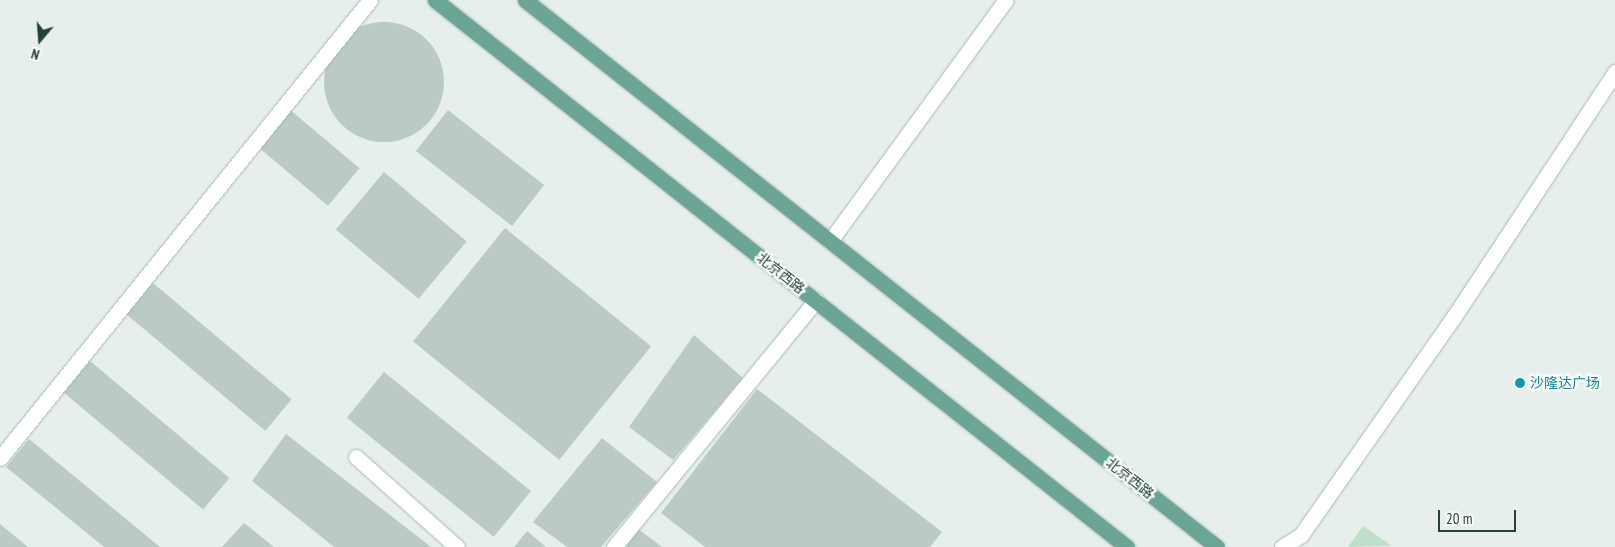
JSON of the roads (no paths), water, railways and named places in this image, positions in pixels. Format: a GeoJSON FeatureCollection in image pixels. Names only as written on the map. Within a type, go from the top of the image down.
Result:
{"type":"FeatureCollection","features":[{"type":"Feature","properties":{"kind":"main road","name":"北京西路"},"geometry":{"type":"LineString","coordinates":[[435,0],[1127,547]]}},
{"type":"Feature","properties":{"kind":"main road","name":"北京西路"},"geometry":{"type":"LineString","coordinates":[[525,0],[1217,547]]}},
{"type":"Feature","properties":{"kind":"street"},"geometry":{"type":"LineString","coordinates":[[0,458],[370,0]]}},
{"type":"Feature","properties":{"kind":"street"},"geometry":{"type":"LineString","coordinates":[[830,241],[1006,0]]}},
{"type":"Feature","properties":{"kind":"street"},"geometry":{"type":"LineString","coordinates":[[1282,547],[1301,535],[1318,511],[1453,318],[1615,72]]}},
{"type":"Feature","properties":{"kind":"street"},"geometry":{"type":"LineString","coordinates":[[614,547],[816,300]]}},
{"type":"Feature","properties":{"kind":"street"},"geometry":{"type":"LineString","coordinates":[[356,457],[457,547]]}},
{"type":"Feature","properties":{"kind":"place","name":"沙隆达广场"},"geometry":{"type":"Point","coordinates":[1520,383]}}]}
